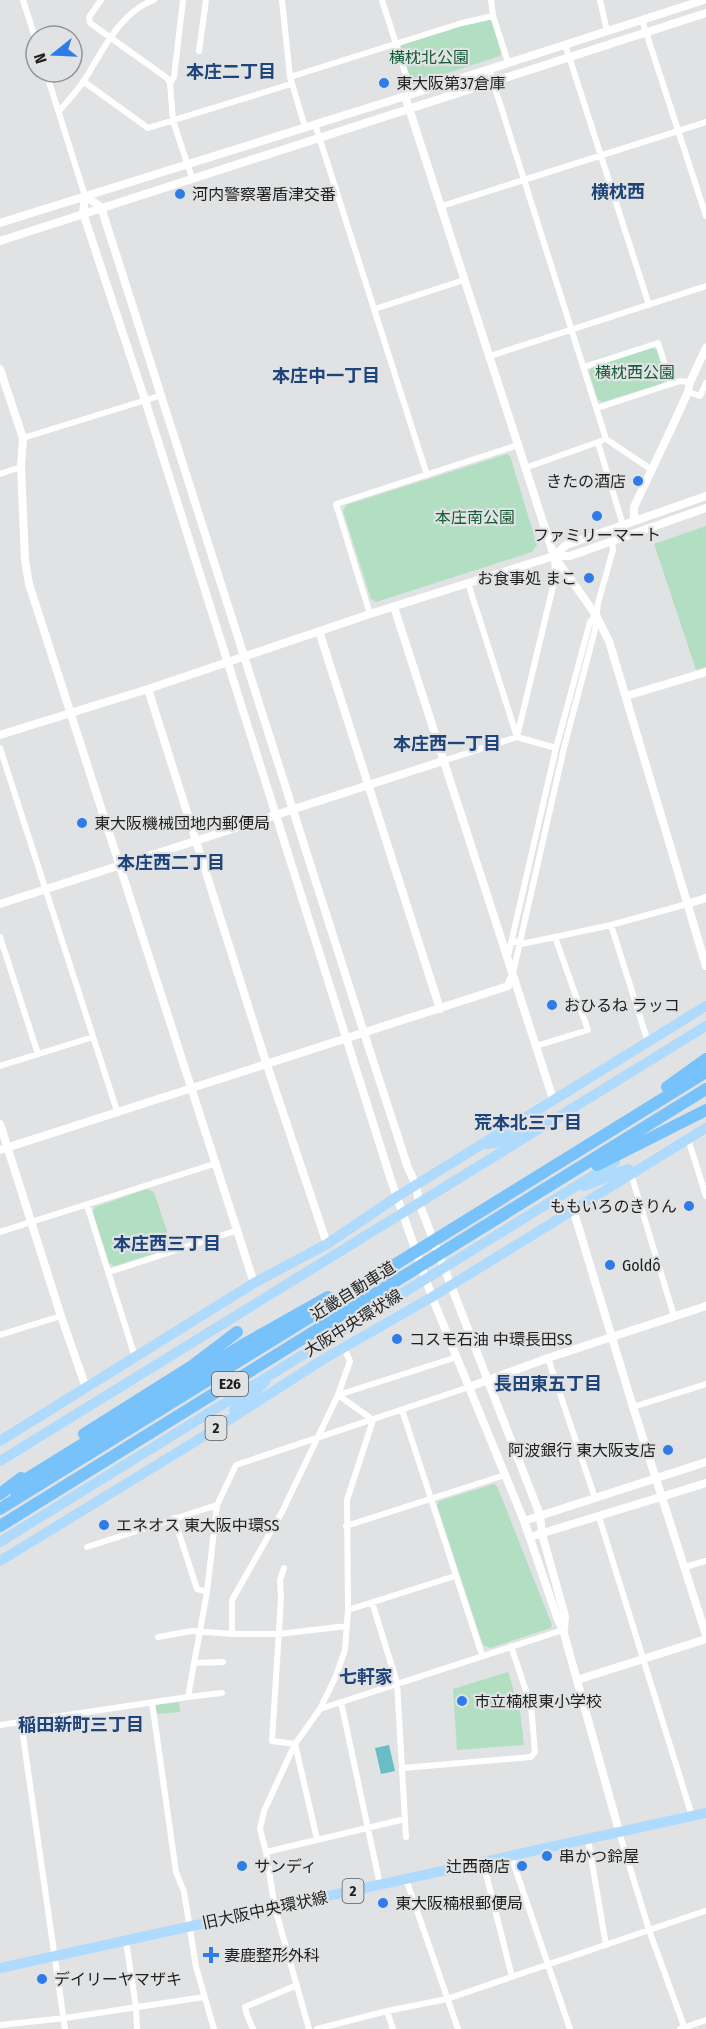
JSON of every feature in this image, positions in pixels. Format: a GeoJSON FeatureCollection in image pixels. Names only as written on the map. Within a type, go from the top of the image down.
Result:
{"type":"FeatureCollection","features":[{"type":"Feature","properties":{"kind":"highway"},"geometry":{"type":"LineString","coordinates":[[596,1139],[706,1059]]}},
{"type":"Feature","properties":{"kind":"highway","name":"近畿自動車道"},"geometry":{"type":"LineString","coordinates":[[0,1509],[706,1071]]}},
{"type":"Feature","properties":{"kind":"highway","name":"近畿自動車道"},"geometry":{"type":"LineString","coordinates":[[0,1526],[706,1089]]}},
{"type":"Feature","properties":{"kind":"highway"},"geometry":{"type":"LineString","coordinates":[[460,1241],[706,1107]]}},
{"type":"Feature","properties":{"kind":"highway"},"geometry":{"type":"LineString","coordinates":[[16,1499],[16,1492],[21,1482],[102,1432],[260,1335],[345,1287],[394,1266]]}},
{"type":"Feature","properties":{"kind":"highway"},"geometry":{"type":"LineString","coordinates":[[0,1494],[61,1449],[192,1366],[237,1332]]}},
{"type":"Feature","properties":{"kind":"main road"},"geometry":{"type":"LineString","coordinates":[[0,1441],[254,1283],[327,1244],[398,1196],[706,1006]]}},
{"type":"Feature","properties":{"kind":"main road"},"geometry":{"type":"LineString","coordinates":[[0,1461],[706,1026]]}},
{"type":"Feature","properties":{"kind":"main road","name":"大阪中央環状線"},"geometry":{"type":"LineString","coordinates":[[0,1542],[556,1197],[706,1107]]}},
{"type":"Feature","properties":{"kind":"main road","name":"2"},"geometry":{"type":"LineString","coordinates":[[0,1561],[344,1347],[432,1297],[706,1128]]}},
{"type":"Feature","properties":{"kind":"main road"},"geometry":{"type":"LineString","coordinates":[[480,1145],[496,1143],[540,1129]]}},
{"type":"Feature","properties":{"kind":"main road"},"geometry":{"type":"LineString","coordinates":[[556,1197],[654,1159]]}},
{"type":"Feature","properties":{"kind":"main road"},"geometry":{"type":"LineString","coordinates":[[196,1441],[257,1391],[273,1373]]}},
{"type":"Feature","properties":{"kind":"main road"},"geometry":{"type":"LineString","coordinates":[[0,1453],[51,1423],[73,1416]]}},
{"type":"Feature","properties":{"kind":"main road","name":"旧大阪中央環状線"},"geometry":{"type":"LineString","coordinates":[[0,1968],[706,1813]]}},
{"type":"Feature","properties":{"kind":"street"},"geometry":{"type":"LineString","coordinates":[[23,0],[31,24]]}},
{"type":"Feature","properties":{"kind":"street"},"geometry":{"type":"LineString","coordinates":[[101,0],[89,17],[90,23],[167,78],[170,83],[173,121],[192,178]]}},
{"type":"Feature","properties":{"kind":"street"},"geometry":{"type":"LineString","coordinates":[[84,79],[111,37],[130,13],[154,0]]}},
{"type":"Feature","properties":{"kind":"street"},"geometry":{"type":"LineString","coordinates":[[170,83],[174,77],[183,0]]}},
{"type":"Feature","properties":{"kind":"street"},"geometry":{"type":"LineString","coordinates":[[199,51],[206,0]]}},
{"type":"Feature","properties":{"kind":"street"},"geometry":{"type":"LineString","coordinates":[[282,0],[290,80],[310,126],[319,138],[427,475]]}},
{"type":"Feature","properties":{"kind":"street"},"geometry":{"type":"LineString","coordinates":[[382,0],[395,43],[410,110],[554,556],[555,578],[517,737]]}},
{"type":"Feature","properties":{"kind":"street"},"geometry":{"type":"LineString","coordinates":[[491,0],[508,62]]}},
{"type":"Feature","properties":{"kind":"street"},"geometry":{"type":"LineString","coordinates":[[600,0],[607,31]]}},
{"type":"Feature","properties":{"kind":"street"},"geometry":{"type":"LineString","coordinates":[[0,223],[699,1]]}},
{"type":"Feature","properties":{"kind":"street"},"geometry":{"type":"LineString","coordinates":[[0,241],[706,13]]}},
{"type":"Feature","properties":{"kind":"street"},"geometry":{"type":"LineString","coordinates":[[84,82],[148,128],[395,43],[494,16]]}},
{"type":"Feature","properties":{"kind":"street"},"geometry":{"type":"LineString","coordinates":[[642,20],[706,216]]}},
{"type":"Feature","properties":{"kind":"street"},"geometry":{"type":"LineString","coordinates":[[565,44],[649,304]]}},
{"type":"Feature","properties":{"kind":"street"},"geometry":{"type":"LineString","coordinates":[[489,69],[606,439],[652,470]]}},
{"type":"Feature","properties":{"kind":"street"},"geometry":{"type":"LineString","coordinates":[[50,84],[85,196],[83,213],[145,400],[402,1214],[432,1297],[524,1521],[563,1630],[619,1831],[649,1930],[683,2028],[706,2020]]}},
{"type":"Feature","properties":{"kind":"street"},"geometry":{"type":"LineString","coordinates":[[59,111],[81,84]]}},
{"type":"Feature","properties":{"kind":"street"},"geometry":{"type":"LineString","coordinates":[[442,206],[706,122]]}},
{"type":"Feature","properties":{"kind":"street"},"geometry":{"type":"LineString","coordinates":[[85,196],[101,207],[159,396],[245,657],[364,1033],[408,1168],[416,1185],[419,1203],[540,1515],[542,1534],[565,1616],[563,1630]]}},
{"type":"Feature","properties":{"kind":"street"},"geometry":{"type":"LineString","coordinates":[[375,309],[464,280]]}},
{"type":"Feature","properties":{"kind":"street"},"geometry":{"type":"LineString","coordinates":[[490,356],[706,286]]}},
{"type":"Feature","properties":{"kind":"street"},"geometry":{"type":"LineString","coordinates":[[584,367],[658,343],[671,384]]}},
{"type":"Feature","properties":{"kind":"street"},"geometry":{"type":"LineString","coordinates":[[634,521],[634,507],[706,348]]}},
{"type":"Feature","properties":{"kind":"street"},"geometry":{"type":"LineString","coordinates":[[0,369],[22,438],[25,560],[29,584],[235,1231],[254,1283]]}},
{"type":"Feature","properties":{"kind":"street"},"geometry":{"type":"LineString","coordinates":[[597,408],[680,381],[700,396],[706,383]]}},
{"type":"Feature","properties":{"kind":"street"},"geometry":{"type":"LineString","coordinates":[[22,438],[159,396]]}},
{"type":"Feature","properties":{"kind":"street"},"geometry":{"type":"LineString","coordinates":[[525,468],[606,439]]}},
{"type":"Feature","properties":{"kind":"street"},"geometry":{"type":"LineString","coordinates":[[598,443],[623,525]]}},
{"type":"Feature","properties":{"kind":"street"},"geometry":{"type":"LineString","coordinates":[[370,614],[336,504],[518,445]]}},
{"type":"Feature","properties":{"kind":"street"},"geometry":{"type":"LineString","coordinates":[[0,474],[21,467]]}},
{"type":"Feature","properties":{"kind":"street"},"geometry":{"type":"LineString","coordinates":[[554,556],[566,545],[706,496]]}},
{"type":"Feature","properties":{"kind":"street"},"geometry":{"type":"LineString","coordinates":[[0,735],[148,689],[468,583],[554,556],[570,556],[706,508]]}},
{"type":"Feature","properties":{"kind":"street"},"geometry":{"type":"LineString","coordinates":[[4,1148],[508,986],[521,944],[543,839],[595,630],[596,615],[614,550],[612,541]]}},
{"type":"Feature","properties":{"kind":"street"},"geometry":{"type":"LineString","coordinates":[[554,556],[596,615],[609,641],[706,966]]}},
{"type":"Feature","properties":{"kind":"street"},"geometry":{"type":"LineString","coordinates":[[468,583],[517,737]]}},
{"type":"Feature","properties":{"kind":"street"},"geometry":{"type":"LineString","coordinates":[[394,607],[553,1099]]}},
{"type":"Feature","properties":{"kind":"street"},"geometry":{"type":"LineString","coordinates":[[508,957],[556,748],[590,622],[596,615]]}},
{"type":"Feature","properties":{"kind":"street"},"geometry":{"type":"LineString","coordinates":[[319,631],[440,1009]]}},
{"type":"Feature","properties":{"kind":"street"},"geometry":{"type":"LineString","coordinates":[[626,696],[706,672]]}},
{"type":"Feature","properties":{"kind":"street"},"geometry":{"type":"LineString","coordinates":[[148,689],[267,1065],[327,1244]]}},
{"type":"Feature","properties":{"kind":"street"},"geometry":{"type":"LineString","coordinates":[[0,904],[517,737],[556,748]]}},
{"type":"Feature","properties":{"kind":"street"},"geometry":{"type":"LineString","coordinates":[[0,748],[117,1111]]}},
{"type":"Feature","properties":{"kind":"street"},"geometry":{"type":"LineString","coordinates":[[535,837],[543,839]]}},
{"type":"Feature","properties":{"kind":"street"},"geometry":{"type":"LineString","coordinates":[[512,940],[521,944],[611,925],[706,898]]}},
{"type":"Feature","properties":{"kind":"street"},"geometry":{"type":"LineString","coordinates":[[611,925],[648,1043]]}},
{"type":"Feature","properties":{"kind":"street"},"geometry":{"type":"LineString","coordinates":[[0,937],[38,1054]]}},
{"type":"Feature","properties":{"kind":"street"},"geometry":{"type":"LineString","coordinates":[[536,1046],[588,1030],[555,937]]}},
{"type":"Feature","properties":{"kind":"street"},"geometry":{"type":"LineString","coordinates":[[0,1066],[93,1037]]}},
{"type":"Feature","properties":{"kind":"street"},"geometry":{"type":"LineString","coordinates":[[0,1124],[4,1148],[32,1222],[86,1388]]}},
{"type":"Feature","properties":{"kind":"street"},"geometry":{"type":"LineString","coordinates":[[688,1139],[706,1196]]}},
{"type":"Feature","properties":{"kind":"street"},"geometry":{"type":"LineString","coordinates":[[0,1232],[214,1164]]}},
{"type":"Feature","properties":{"kind":"street"},"geometry":{"type":"LineString","coordinates":[[631,1174],[674,1316]]}},
{"type":"Feature","properties":{"kind":"street"},"geometry":{"type":"LineString","coordinates":[[87,1205],[136,1358]]}},
{"type":"Feature","properties":{"kind":"street"},"geometry":{"type":"LineString","coordinates":[[573,1209],[706,1637],[577,1680]]}},
{"type":"Feature","properties":{"kind":"street"},"geometry":{"type":"LineString","coordinates":[[109,1272],[235,1231]]}},
{"type":"Feature","properties":{"kind":"street"},"geometry":{"type":"LineString","coordinates":[[188,1697],[207,1592],[217,1504],[236,1465],[706,1306]]}},
{"type":"Feature","properties":{"kind":"street"},"geometry":{"type":"LineString","coordinates":[[0,1335],[61,1316]]}},
{"type":"Feature","properties":{"kind":"street"},"geometry":{"type":"LineString","coordinates":[[232,1634],[232,1600],[279,1519],[338,1395],[350,1361],[344,1347]]}},
{"type":"Feature","properties":{"kind":"street"},"geometry":{"type":"LineString","coordinates":[[338,1395],[457,1357]]}},
{"type":"Feature","properties":{"kind":"street"},"geometry":{"type":"LineString","coordinates":[[548,1358],[595,1498]]}},
{"type":"Feature","properties":{"kind":"street"},"geometry":{"type":"LineString","coordinates":[[633,1407],[706,1384]]}},
{"type":"Feature","properties":{"kind":"street"},"geometry":{"type":"LineString","coordinates":[[338,1395],[373,1420]]}},
{"type":"Feature","properties":{"kind":"street"},"geometry":{"type":"LineString","coordinates":[[402,1410],[482,1655]]}},
{"type":"Feature","properties":{"kind":"street"},"geometry":{"type":"LineString","coordinates":[[309,2029],[275,1908],[260,1828],[264,1811],[295,1744],[320,1709],[336,1676],[345,1650],[348,1610],[346,1500],[373,1420]]}},
{"type":"Feature","properties":{"kind":"street"},"geometry":{"type":"LineString","coordinates":[[524,1521],[706,1462]]}},
{"type":"Feature","properties":{"kind":"street"},"geometry":{"type":"LineString","coordinates":[[346,1526],[505,1475]]}},
{"type":"Feature","properties":{"kind":"street"},"geometry":{"type":"LineString","coordinates":[[530,1537],[706,1483]]}},
{"type":"Feature","properties":{"kind":"street"},"geometry":{"type":"LineString","coordinates":[[87,1547],[217,1504]]}},
{"type":"Feature","properties":{"kind":"street"},"geometry":{"type":"LineString","coordinates":[[598,1517],[692,1816]]}},
{"type":"Feature","properties":{"kind":"street"},"geometry":{"type":"LineString","coordinates":[[174,1518],[197,1589],[207,1592]]}},
{"type":"Feature","properties":{"kind":"street"},"geometry":{"type":"LineString","coordinates":[[685,1567],[706,1560]]}},
{"type":"Feature","properties":{"kind":"street"},"geometry":{"type":"LineString","coordinates":[[284,1568],[280,1580],[281,1598],[272,1741],[295,1744]]}},
{"type":"Feature","properties":{"kind":"street"},"geometry":{"type":"LineString","coordinates":[[348,1610],[455,1576]]}},
{"type":"Feature","properties":{"kind":"street"},"geometry":{"type":"LineString","coordinates":[[372,1602],[397,1683],[406,1837]]}},
{"type":"Feature","properties":{"kind":"street"},"geometry":{"type":"LineString","coordinates":[[158,1637],[192,1631],[232,1634],[299,1633],[347,1626]]}},
{"type":"Feature","properties":{"kind":"street"},"geometry":{"type":"LineString","coordinates":[[320,1709],[563,1630]]}},
{"type":"Feature","properties":{"kind":"street"},"geometry":{"type":"LineString","coordinates":[[403,1768],[531,1757],[535,1752],[531,1706],[511,1646]]}},
{"type":"Feature","properties":{"kind":"street"},"geometry":{"type":"LineString","coordinates":[[194,1663],[223,1662]]}},
{"type":"Feature","properties":{"kind":"street"},"geometry":{"type":"LineString","coordinates":[[0,1725],[222,1693]]}},
{"type":"Feature","properties":{"kind":"street"},"geometry":{"type":"LineString","coordinates":[[152,1702],[176,1872],[184,1892],[196,1967],[214,2029]]}},
{"type":"Feature","properties":{"kind":"street"},"geometry":{"type":"LineString","coordinates":[[341,1702],[380,1885]]}},
{"type":"Feature","properties":{"kind":"street"},"geometry":{"type":"LineString","coordinates":[[21,1722],[65,2029]]}},
{"type":"Feature","properties":{"kind":"street"},"geometry":{"type":"LineString","coordinates":[[295,1744],[317,1839]]}},
{"type":"Feature","properties":{"kind":"street"},"geometry":{"type":"LineString","coordinates":[[266,1852],[405,1820]]}},
{"type":"Feature","properties":{"kind":"street"},"geometry":{"type":"LineString","coordinates":[[588,1839],[606,1946]]}},
{"type":"Feature","properties":{"kind":"street"},"geometry":{"type":"LineString","coordinates":[[512,1856],[570,2029]]}},
{"type":"Feature","properties":{"kind":"street"},"geometry":{"type":"LineString","coordinates":[[483,1862],[512,1977]]}},
{"type":"Feature","properties":{"kind":"street"},"geometry":{"type":"LineString","coordinates":[[406,1879],[458,2029]]}},
{"type":"Feature","properties":{"kind":"street"},"geometry":{"type":"LineString","coordinates":[[317,2029],[447,1999],[705,1911]]}},
{"type":"Feature","properties":{"kind":"street"},"geometry":{"type":"LineString","coordinates":[[126,1941],[137,2029]]}},
{"type":"Feature","properties":{"kind":"street"},"geometry":{"type":"LineString","coordinates":[[254,2029],[245,2007],[297,1985]]}},
{"type":"Feature","properties":{"kind":"street"},"geometry":{"type":"LineString","coordinates":[[0,2025],[65,2018],[204,1997]]}},
{"type":"Feature","properties":{"kind":"street"},"geometry":{"type":"LineString","coordinates":[[387,2011],[393,2029]]}},
{"type":"Feature","properties":{"kind":"street"},"geometry":{"type":"LineString","coordinates":[[353,2020],[356,2029]]}},
{"type":"Feature","properties":{"kind":"green space","name":"横枕北公園"},"geometry":{"type":"Polygon","coordinates":[[[488,19],[492,21],[500,56],[414,84],[411,83],[400,50],[402,44],[488,19]]]}},
{"type":"Feature","properties":{"kind":"green space","name":"横枕西公園"},"geometry":{"type":"Polygon","coordinates":[[[652,347],[658,351],[667,377],[663,383],[603,402],[598,400],[589,372],[592,367],[652,347]]]}},
{"type":"Feature","properties":{"kind":"green space","name":"本庄南公園"},"geometry":{"type":"Polygon","coordinates":[[[507,454],[510,456],[537,545],[532,552],[376,602],[371,599],[343,511],[346,505],[507,454]]]}},
{"type":"Feature","properties":{"kind":"green space"},"geometry":{"type":"Polygon","coordinates":[[[706,526],[706,667],[696,670],[654,544],[706,526]]]}},
{"type":"Feature","properties":{"kind":"green space"},"geometry":{"type":"Polygon","coordinates":[[[147,1189],[154,1192],[171,1243],[169,1249],[114,1266],[109,1263],[93,1212],[95,1207],[147,1189]]]}},
{"type":"Feature","properties":{"kind":"green space"},"geometry":{"type":"Polygon","coordinates":[[[494,1484],[497,1486],[552,1625],[551,1628],[490,1648],[483,1645],[437,1505],[439,1501],[494,1484]]]}},
{"type":"Feature","properties":{"kind":"green space"},"geometry":{"type":"Polygon","coordinates":[[[508,1672],[520,1711],[524,1745],[457,1750],[453,1689],[508,1672]]]}},
{"type":"Feature","properties":{"kind":"green space"},"geometry":{"type":"Polygon","coordinates":[[[179,1702],[180,1712],[156,1714],[155,1705],[179,1702]]]}},
{"type":"Feature","properties":{"kind":"water"},"geometry":{"type":"Polygon","coordinates":[[[389,1745],[395,1771],[381,1774],[375,1748],[389,1745]]]}},
{"type":"Feature","properties":{"kind":"place","name":"東大阪第37倉庫"},"geometry":{"type":"Point","coordinates":[384,83]}},
{"type":"Feature","properties":{"kind":"place","name":"河内警察署盾津交番"},"geometry":{"type":"Point","coordinates":[180,194]}},
{"type":"Feature","properties":{"kind":"place","name":"きたの酒店"},"geometry":{"type":"Point","coordinates":[638,481]}},
{"type":"Feature","properties":{"kind":"place","name":"ファミリーマート"},"geometry":{"type":"Point","coordinates":[597,516]}},
{"type":"Feature","properties":{"kind":"place","name":"お食事処 まこ"},"geometry":{"type":"Point","coordinates":[589,578]}},
{"type":"Feature","properties":{"kind":"place","name":"東大阪機械団地内郵便局"},"geometry":{"type":"Point","coordinates":[82,823]}},
{"type":"Feature","properties":{"kind":"place","name":"おひるね ラッコ"},"geometry":{"type":"Point","coordinates":[552,1005]}},
{"type":"Feature","properties":{"kind":"place","name":"ももいろのきりん"},"geometry":{"type":"Point","coordinates":[689,1206]}},
{"type":"Feature","properties":{"kind":"place","name":"Goldô"},"geometry":{"type":"Point","coordinates":[610,1265]}},
{"type":"Feature","properties":{"kind":"place","name":"コスモ石油 中環長田SS"},"geometry":{"type":"Point","coordinates":[397,1339]}},
{"type":"Feature","properties":{"kind":"place","name":"阿波銀行 東大阪支店"},"geometry":{"type":"Point","coordinates":[668,1450]}},
{"type":"Feature","properties":{"kind":"place","name":"エネオス 東大阪中環SS"},"geometry":{"type":"Point","coordinates":[104,1525]}},
{"type":"Feature","properties":{"kind":"place","name":"市立楠根東小学校"},"geometry":{"type":"Point","coordinates":[462,1701]}},
{"type":"Feature","properties":{"kind":"place","name":"串かつ鈴屋"},"geometry":{"type":"Point","coordinates":[547,1856]}},
{"type":"Feature","properties":{"kind":"place","name":"サンディ"},"geometry":{"type":"Point","coordinates":[242,1866]}},
{"type":"Feature","properties":{"kind":"place","name":"辻西商店"},"geometry":{"type":"Point","coordinates":[522,1866]}},
{"type":"Feature","properties":{"kind":"place","name":"東大阪楠根郵便局"},"geometry":{"type":"Point","coordinates":[383,1903]}},
{"type":"Feature","properties":{"kind":"place","name":"妻鹿整形外科"},"geometry":{"type":"Point","coordinates":[211,1955]}},
{"type":"Feature","properties":{"kind":"place","name":"デイリーヤマザキ"},"geometry":{"type":"Point","coordinates":[42,1979]}},
{"type":"Feature","properties":{"kind":"district","name":"本庄二丁目"},"geometry":{"type":"Point","coordinates":[231,72]}},
{"type":"Feature","properties":{"kind":"district","name":"横枕西"},"geometry":{"type":"Point","coordinates":[618,192]}},
{"type":"Feature","properties":{"kind":"district","name":"本庄中一丁目"},"geometry":{"type":"Point","coordinates":[326,376]}},
{"type":"Feature","properties":{"kind":"district","name":"本庄西一丁目"},"geometry":{"type":"Point","coordinates":[447,744]}},
{"type":"Feature","properties":{"kind":"district","name":"本庄西二丁目"},"geometry":{"type":"Point","coordinates":[171,863]}},
{"type":"Feature","properties":{"kind":"district","name":"荒本北三丁目"},"geometry":{"type":"Point","coordinates":[528,1123]}},
{"type":"Feature","properties":{"kind":"district","name":"本庄西三丁目"},"geometry":{"type":"Point","coordinates":[167,1244]}},
{"type":"Feature","properties":{"kind":"district","name":"長田東五丁目"},"geometry":{"type":"Point","coordinates":[548,1384]}},
{"type":"Feature","properties":{"kind":"district","name":"七軒家"},"geometry":{"type":"Point","coordinates":[366,1677]}},
{"type":"Feature","properties":{"kind":"district","name":"稲田新町三丁目"},"geometry":{"type":"Point","coordinates":[81,1725]}}]}
